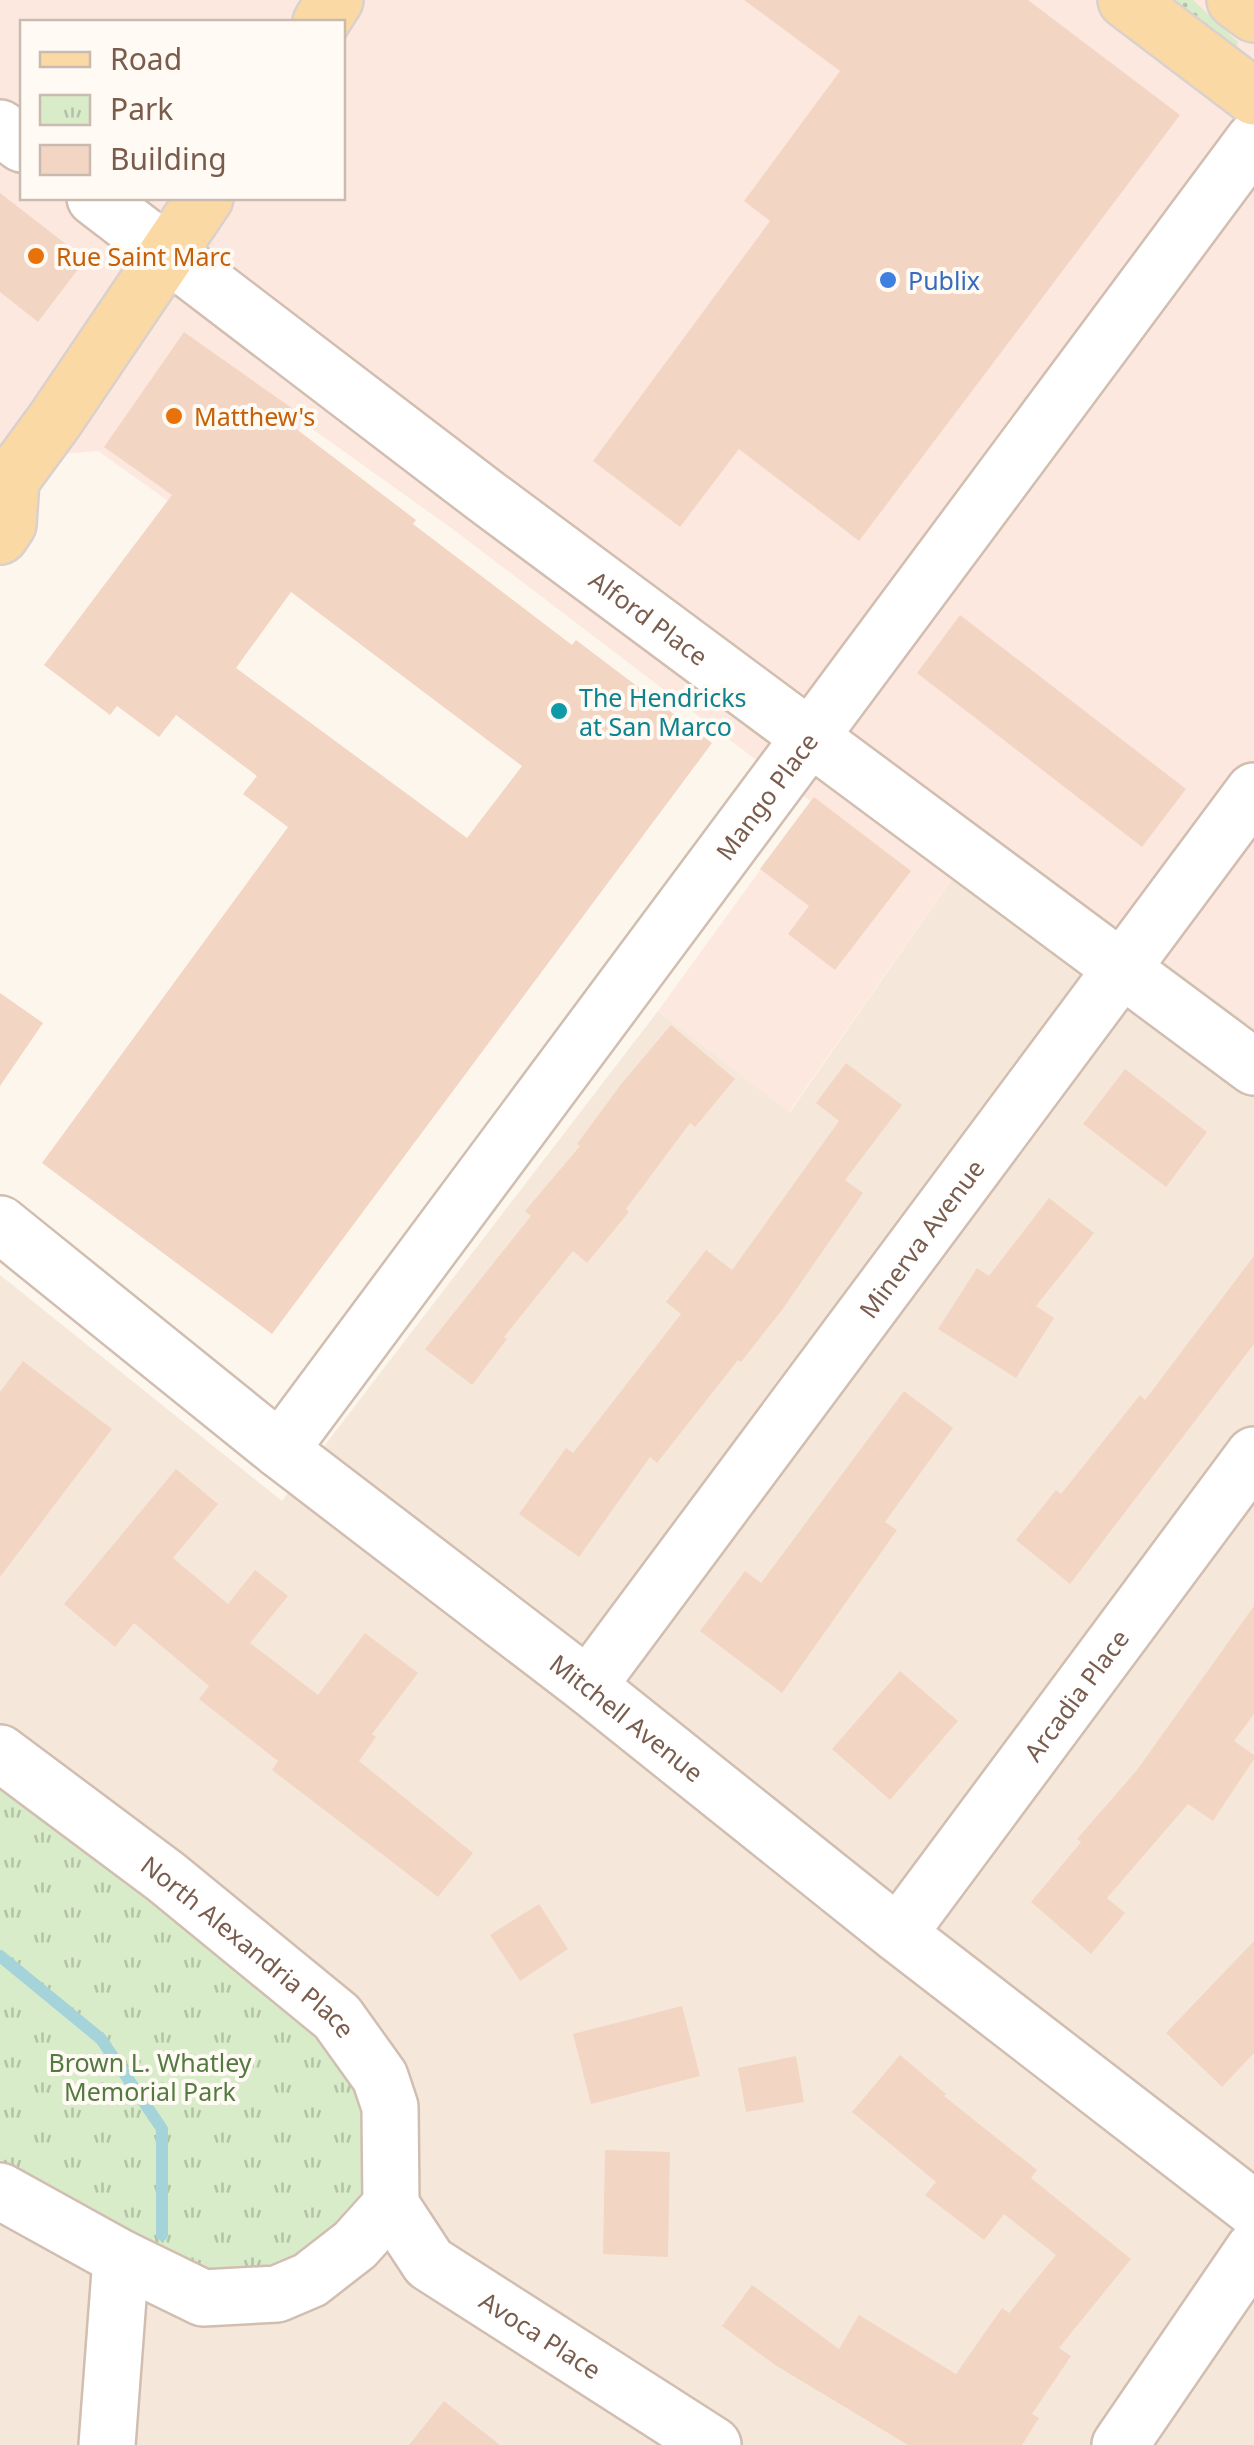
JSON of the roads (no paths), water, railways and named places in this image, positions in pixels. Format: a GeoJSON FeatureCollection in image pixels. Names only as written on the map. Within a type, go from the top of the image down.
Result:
{"type":"FeatureCollection","features":[{"type":"Feature","properties":{"kind":"main road"},"geometry":{"type":"LineString","coordinates":[[1126,0],[1254,96]]}},
{"type":"Feature","properties":{"kind":"main road"},"geometry":{"type":"LineString","coordinates":[[1235,0],[1254,14]]}},
{"type":"Feature","properties":{"kind":"main road"},"geometry":{"type":"LineString","coordinates":[[0,536],[8,524],[6,483],[205,200]]}},
{"type":"Feature","properties":{"kind":"street","name":"Mango Place"},"geometry":{"type":"LineString","coordinates":[[280,1450],[1254,140]]}},
{"type":"Feature","properties":{"kind":"street","name":"Alford Place"},"geometry":{"type":"LineString","coordinates":[[98,200],[810,738],[1254,1067]]}},
{"type":"Feature","properties":{"kind":"street","name":"Minerva Avenue"},"geometry":{"type":"LineString","coordinates":[[588,1686],[1254,791]]}},
{"type":"Feature","properties":{"kind":"street","name":"Mitchell Avenue"},"geometry":{"type":"LineString","coordinates":[[0,1224],[280,1450],[588,1686],[898,1934],[1254,2209]]}},
{"type":"Feature","properties":{"kind":"street","name":"Arcadia Place"},"geometry":{"type":"LineString","coordinates":[[898,1934],[1254,1455]]}},
{"type":"Feature","properties":{"kind":"street","name":"North Alexandria Place"},"geometry":{"type":"LineString","coordinates":[[0,1753],[166,1878],[337,2017],[380,2077],[390,2108],[391,2205]]}},
{"type":"Feature","properties":{"kind":"street"},"geometry":{"type":"LineString","coordinates":[[0,2191],[203,2298],[277,2294],[310,2280],[335,2264],[391,2205]]}},
{"type":"Feature","properties":{"kind":"street","name":"Avoca Place"},"geometry":{"type":"LineString","coordinates":[[391,2205],[429,2263],[713,2445]]}},
{"type":"Feature","properties":{"kind":"street"},"geometry":{"type":"LineString","coordinates":[[1120,2445],[1254,2249]]}},
{"type":"Feature","properties":{"kind":"street"},"geometry":{"type":"LineString","coordinates":[[107,2445],[121,2258]]}},
{"type":"Feature","properties":{"kind":"waterway"},"geometry":{"type":"LineString","coordinates":[[0,1956],[101,2039],[162,2129],[162,2235]]}},
{"type":"Feature","properties":{"kind":"place","name":"Rue Saint Marc"},"geometry":{"type":"Point","coordinates":[36,256]}},
{"type":"Feature","properties":{"kind":"place","name":"Publix"},"geometry":{"type":"Point","coordinates":[888,280]}},
{"type":"Feature","properties":{"kind":"place","name":"Matthew's"},"geometry":{"type":"Point","coordinates":[174,416]}},
{"type":"Feature","properties":{"kind":"place","name":"The Hendricks at San Marco"},"geometry":{"type":"Point","coordinates":[559,711]}},
{"type":"Feature","properties":{"kind":"park label","name":"Brown L. Whatley Memorial Park"},"geometry":{"type":"Point","coordinates":[150,2076]}}]}
